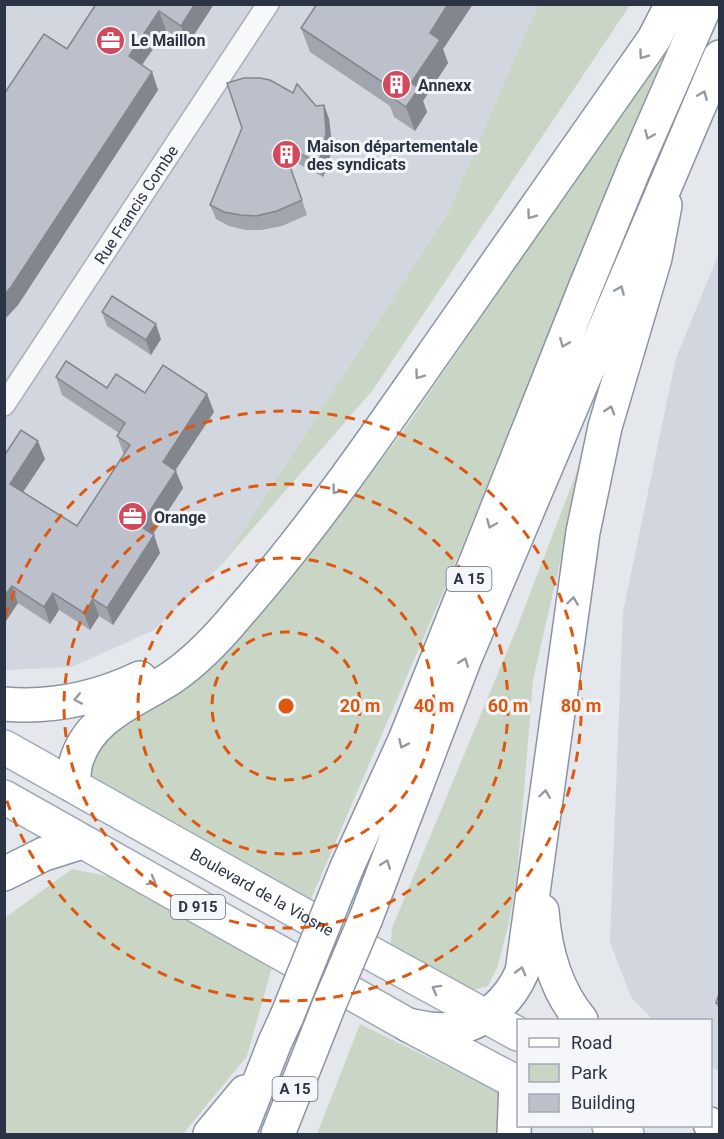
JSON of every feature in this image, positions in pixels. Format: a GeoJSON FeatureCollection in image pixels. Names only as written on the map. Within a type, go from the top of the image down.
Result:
{"type":"FeatureCollection","features":[{"type":"Feature","properties":{"kind":"main road"},"geometry":{"type":"LineString","coordinates":[[82,842],[76,819],[73,785],[77,760],[89,737],[100,724],[130,701],[170,678],[190,663],[225,629],[273,574],[372,443],[654,39],[672,4]]}},
{"type":"Feature","properties":{"kind":"main road","name":"A 15"},"geometry":{"type":"LineString","coordinates":[[239,1134],[347,867],[405,740],[598,256],[705,4]]}},
{"type":"Feature","properties":{"kind":"main road","name":"A 15"},"geometry":{"type":"LineString","coordinates":[[278,1134],[312,1044],[366,918],[465,658],[720,57]]}},
{"type":"Feature","properties":{"kind":"main road"},"geometry":{"type":"LineString","coordinates":[[408,1025],[434,1030],[451,1029],[486,1017],[508,996],[522,972],[583,532],[605,427],[655,258],[672,168]]}},
{"type":"Feature","properties":{"kind":"main road"},"geometry":{"type":"LineString","coordinates":[[4,704],[64,701],[116,689],[163,667],[225,629]]}},
{"type":"Feature","properties":{"kind":"main road","name":"Boulevard de la Viosne"},"geometry":{"type":"LineString","coordinates":[[4,747],[517,1033]]}},
{"type":"Feature","properties":{"kind":"main road","name":"D 915"},"geometry":{"type":"LineString","coordinates":[[4,797],[408,1025],[517,1082]]}},
{"type":"Feature","properties":{"kind":"main road"},"geometry":{"type":"LineString","coordinates":[[4,874],[44,854],[82,842],[189,851]]}},
{"type":"Feature","properties":{"kind":"main road"},"geometry":{"type":"LineString","coordinates":[[537,852],[543,933],[548,957],[562,994],[580,1019]]}},
{"type":"Feature","properties":{"kind":"main road"},"geometry":{"type":"LineString","coordinates":[[486,1017],[504,1036],[511,1056],[517,1082],[514,1134]]}},
{"type":"Feature","properties":{"kind":"main road"},"geometry":{"type":"LineString","coordinates":[[300,1134],[312,1044]]}},
{"type":"Feature","properties":{"kind":"main road"},"geometry":{"type":"LineString","coordinates":[[210,1134],[264,1070]]}},
{"type":"Feature","properties":{"kind":"main road"},"geometry":{"type":"LineString","coordinates":[[613,1127],[627,1134]]}},
{"type":"Feature","properties":{"kind":"main road"},"geometry":{"type":"LineString","coordinates":[[706,1127],[720,1132]]}},
{"type":"Feature","properties":{"kind":"street","name":"Rue Francis Combe"},"geometry":{"type":"LineString","coordinates":[[4,405],[268,4]]}},
{"type":"Feature","properties":{"kind":"shaded area"},"geometry":{"type":"Polygon","coordinates":[[[4,5],[538,5],[448,213],[221,565],[154,630],[72,667],[5,670],[4,5]]]}},
{"type":"Feature","properties":{"kind":"shaded area"},"geometry":{"type":"Polygon","coordinates":[[[719,253],[719,1071],[712,1068],[712,1019],[652,1019],[631,997],[610,942],[623,612],[676,358],[719,253]]]}},
{"type":"Feature","properties":{"kind":"green space"},"geometry":{"type":"Polygon","coordinates":[[[538,5],[630,5],[372,391],[221,565],[448,213],[538,5]]]}},
{"type":"Feature","properties":{"kind":"green space"},"geometry":{"type":"Polygon","coordinates":[[[664,53],[448,581],[308,906],[85,778],[100,738],[229,645],[288,583],[404,430],[664,53]]]}},
{"type":"Feature","properties":{"kind":"green space"},"geometry":{"type":"Polygon","coordinates":[[[587,445],[533,680],[517,877],[509,923],[497,968],[488,986],[462,989],[390,949],[392,928],[518,625],[587,445]]]}},
{"type":"Feature","properties":{"kind":"green space"},"geometry":{"type":"Polygon","coordinates":[[[72,869],[117,878],[272,967],[247,1056],[183,1134],[5,1134],[6,917],[72,869]]]}},
{"type":"Feature","properties":{"kind":"green space"},"geometry":{"type":"Polygon","coordinates":[[[360,1024],[505,1095],[503,1134],[317,1134],[360,1024]]]}},
{"type":"Feature","properties":{"kind":"building"},"geometry":{"type":"Polygon","coordinates":[[[96,4],[195,4],[181,26],[159,11],[129,56],[152,72],[4,295],[4,94],[44,34],[67,49],[96,4]]]}},
{"type":"Feature","properties":{"kind":"building","name":"Annexx"},"geometry":{"type":"Polygon","coordinates":[[[317,4],[448,4],[430,33],[440,40],[411,83],[419,88],[406,107],[386,93],[390,87],[301,28],[317,4]]]}},
{"type":"Feature","properties":{"kind":"building","name":"Maison départementale des syndicats"},"geometry":{"type":"Polygon","coordinates":[[[244,78],[270,80],[293,93],[297,84],[316,106],[324,105],[326,131],[324,148],[318,163],[282,144],[302,200],[277,211],[256,216],[224,212],[210,205],[242,128],[227,83],[244,78]]]}},
{"type":"Feature","properties":{"kind":"building"},"geometry":{"type":"Polygon","coordinates":[[[112,296],[156,324],[146,340],[102,312],[112,296]]]}},
{"type":"Feature","properties":{"kind":"building","name":"Orange"},"geometry":{"type":"Polygon","coordinates":[[[66,361],[107,388],[116,374],[145,393],[163,365],[207,394],[163,462],[176,471],[140,526],[154,535],[107,608],[93,599],[84,613],[53,593],[44,607],[12,586],[4,596],[4,456],[21,430],[38,441],[10,484],[77,526],[130,445],[117,436],[125,423],[56,377],[66,361]]]}},
{"type":"Feature","properties":{"kind":"building"},"geometry":{"type":"Polygon","coordinates":[[[720,991],[720,1004],[716,1003],[720,991]]]}},
{"type":"Feature","properties":{"kind":"place","name":"Le Maillon"},"geometry":{"type":"Point","coordinates":[110,40]}},
{"type":"Feature","properties":{"kind":"place","name":"Annexx"},"geometry":{"type":"Point","coordinates":[397,85]}},
{"type":"Feature","properties":{"kind":"place","name":"Maison départementale des syndicats"},"geometry":{"type":"Point","coordinates":[286,155]}},
{"type":"Feature","properties":{"kind":"place","name":"Orange"},"geometry":{"type":"Point","coordinates":[133,517]}}]}
